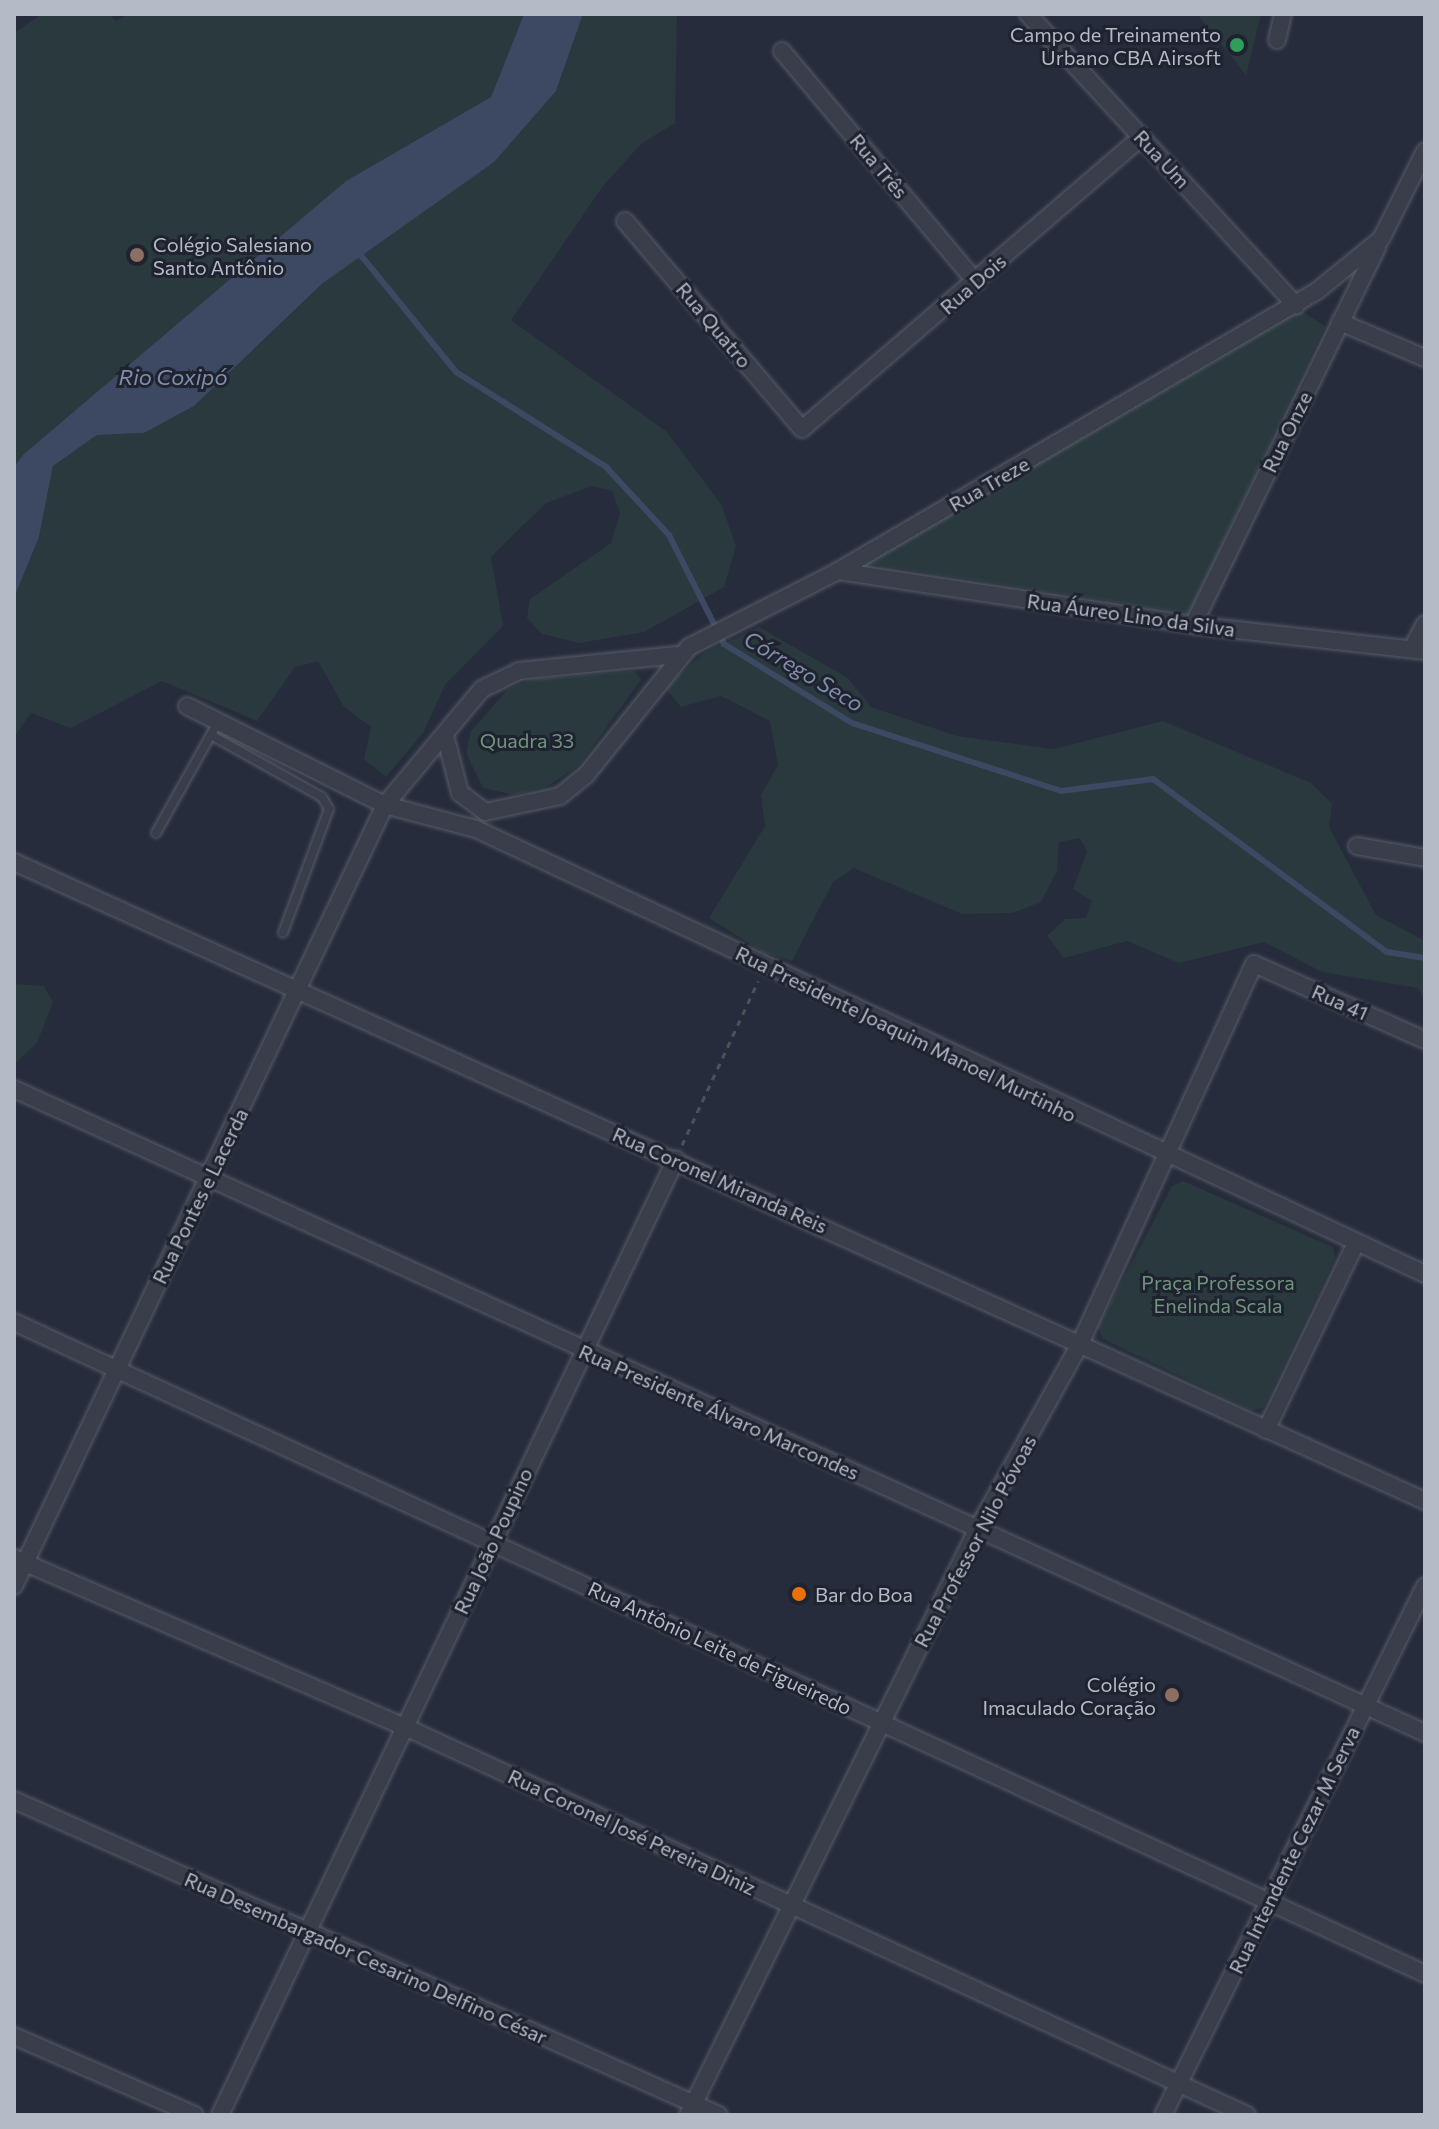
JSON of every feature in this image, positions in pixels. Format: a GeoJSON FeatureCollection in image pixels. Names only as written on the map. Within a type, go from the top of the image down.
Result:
{"type":"FeatureCollection","features":[{"type":"Feature","properties":{"kind":"street","name":"Rua Um"},"geometry":{"type":"LineString","coordinates":[[1028,14],[1296,305]]}},
{"type":"Feature","properties":{"kind":"street"},"geometry":{"type":"LineString","coordinates":[[1277,40],[1283,14]]}},
{"type":"Feature","properties":{"kind":"street","name":"Rua Três"},"geometry":{"type":"LineString","coordinates":[[782,51],[976,282]]}},
{"type":"Feature","properties":{"kind":"street","name":"Rua Dois"},"geometry":{"type":"LineString","coordinates":[[802,429],[1142,137]]}},
{"type":"Feature","properties":{"kind":"street","name":"Rua Onze"},"geometry":{"type":"LineString","coordinates":[[1193,625],[1425,151]]}},
{"type":"Feature","properties":{"kind":"street","name":"Rua Quatro"},"geometry":{"type":"LineString","coordinates":[[625,221],[802,429]]}},
{"type":"Feature","properties":{"kind":"street","name":"Rua Treze"},"geometry":{"type":"LineString","coordinates":[[385,805],[446,739],[482,689],[519,671],[682,651],[838,571],[1296,305],[1381,239]]}},
{"type":"Feature","properties":{"kind":"street"},"geometry":{"type":"LineString","coordinates":[[1340,322],[1425,358]]}},
{"type":"Feature","properties":{"kind":"street","name":"Rua Áureo Lino da Silva"},"geometry":{"type":"LineString","coordinates":[[838,571],[1193,625],[1419,650]]}},
{"type":"Feature","properties":{"kind":"street"},"geometry":{"type":"LineString","coordinates":[[1419,650],[1425,624]]}},
{"type":"Feature","properties":{"kind":"street","name":"Rua Treze"},"geometry":{"type":"LineString","coordinates":[[485,812],[560,796],[586,775],[682,651]]}},
{"type":"Feature","properties":{"kind":"street","name":"Rua Presidente Joaquim Manoel Murtinho"},"geometry":{"type":"LineString","coordinates":[[187,706],[214,728],[385,805],[476,829],[1165,1158],[1425,1274]]}},
{"type":"Feature","properties":{"kind":"street"},"geometry":{"type":"LineString","coordinates":[[446,739],[460,793],[485,812],[476,829]]}},
{"type":"Feature","properties":{"kind":"street","name":"Rua Pontes e Lacerda"},"geometry":{"type":"LineString","coordinates":[[14,1586],[19,1561],[209,1180],[385,805]]}},
{"type":"Feature","properties":{"kind":"street"},"geometry":{"type":"LineString","coordinates":[[1357,846],[1425,858]]}},
{"type":"Feature","properties":{"kind":"street","name":"Rua Coronel Miranda Reis"},"geometry":{"type":"LineString","coordinates":[[14,862],[676,1159],[1425,1501]]}},
{"type":"Feature","properties":{"kind":"street","name":"Rua 41"},"geometry":{"type":"LineString","coordinates":[[1254,964],[1425,1040]]}},
{"type":"Feature","properties":{"kind":"street","name":"Rua Professor Nilo Póvoas"},"geometry":{"type":"LineString","coordinates":[[691,2109],[978,1528],[1080,1344],[1254,964]]}},
{"type":"Feature","properties":{"kind":"street","name":"Rua Presidente Álvaro Marcondes"},"geometry":{"type":"LineString","coordinates":[[14,1089],[584,1352],[1425,1733]]}},
{"type":"Feature","properties":{"kind":"street","name":"Rua João Poupino"},"geometry":{"type":"LineString","coordinates":[[220,2115],[676,1159]]}},
{"type":"Feature","properties":{"kind":"street"},"geometry":{"type":"LineString","coordinates":[[1266,1430],[1355,1245]]}},
{"type":"Feature","properties":{"kind":"street","name":"Rua Antônio Leite de Figueiredo"},"geometry":{"type":"LineString","coordinates":[[14,1322],[1425,1974]]}},
{"type":"Feature","properties":{"kind":"street","name":"Rua Coronel José Pereira Diniz"},"geometry":{"type":"LineString","coordinates":[[19,1561],[405,1727],[1247,2115]]}},
{"type":"Feature","properties":{"kind":"street","name":"Rua Intendente Cezar M Serva"},"geometry":{"type":"LineString","coordinates":[[1163,2115],[1425,1586]]}},
{"type":"Feature","properties":{"kind":"street","name":"Rua Desembargador Cesarino Delfino César"},"geometry":{"type":"LineString","coordinates":[[14,1800],[691,2109],[719,2115]]}},
{"type":"Feature","properties":{"kind":"street"},"geometry":{"type":"LineString","coordinates":[[14,2036],[195,2115]]}},
{"type":"Feature","properties":{"kind":"lane"},"geometry":{"type":"LineString","coordinates":[[156,833],[214,728],[322,797],[329,809],[283,933]]}},
{"type":"Feature","properties":{"kind":"path"},"geometry":{"type":"LineString","coordinates":[[676,1159],[765,967]]}},
{"type":"Feature","properties":{"kind":"green space","name":"Colégio Salesiano Santo Antônio"},"geometry":{"type":"Polygon","coordinates":[[[42,14],[109,14],[116,21],[128,14],[524,14],[491,97],[346,181],[14,467],[14,33],[42,14]]]}},
{"type":"Feature","properties":{"kind":"green space"},"geometry":{"type":"Polygon","coordinates":[[[583,14],[677,14],[675,123],[641,144],[603,186],[511,320],[667,432],[721,504],[736,546],[724,587],[644,632],[579,643],[542,634],[527,618],[530,599],[611,543],[620,513],[612,491],[592,486],[546,503],[491,557],[503,626],[445,685],[423,733],[386,777],[364,759],[371,727],[344,707],[318,661],[295,667],[257,721],[162,681],[71,728],[31,713],[14,737],[14,598],[39,537],[53,466],[97,435],[144,433],[194,406],[323,283],[556,91],[583,14]]]}},
{"type":"Feature","properties":{"kind":"green space","name":"Campo de Treinamento Urbano CBA Airsoft"},"geometry":{"type":"Polygon","coordinates":[[[1197,14],[1261,14],[1246,75],[1197,14]]]}},
{"type":"Feature","properties":{"kind":"green space"},"geometry":{"type":"Polygon","coordinates":[[[1300,310],[1325,326],[1189,613],[863,563],[1300,310]]]}},
{"type":"Feature","properties":{"kind":"green space"},"geometry":{"type":"Polygon","coordinates":[[[759,627],[848,678],[871,707],[957,736],[1054,749],[1163,721],[1311,783],[1332,804],[1329,827],[1376,915],[1425,941],[1425,1001],[1418,988],[1322,972],[1264,942],[1179,963],[1127,941],[1064,958],[1047,936],[1065,919],[1086,918],[1092,901],[1073,889],[1087,851],[1080,838],[1059,842],[1057,871],[1041,902],[1013,913],[962,914],[854,868],[833,882],[792,961],[765,953],[709,918],[765,826],[761,795],[778,765],[770,721],[721,696],[681,707],[665,688],[705,652],[759,627]]]}},
{"type":"Feature","properties":{"kind":"green space","name":"Quadra 33"},"geometry":{"type":"Polygon","coordinates":[[[635,671],[641,680],[579,765],[548,786],[514,795],[483,788],[466,753],[471,731],[509,688],[535,679],[635,671]]]}},
{"type":"Feature","properties":{"kind":"green space"},"geometry":{"type":"Polygon","coordinates":[[[14,984],[44,986],[53,1002],[37,1043],[14,1064],[14,984]]]}},
{"type":"Feature","properties":{"kind":"green space","name":"Praça Professora Enelinda Scala"},"geometry":{"type":"Polygon","coordinates":[[[1183,1181],[1333,1247],[1335,1258],[1264,1407],[1253,1411],[1103,1339],[1098,1327],[1172,1186],[1183,1181]]]}},
{"type":"Feature","properties":{"kind":"water","name":"Rio Coxipó"},"geometry":{"type":"Polygon","coordinates":[[[524,14],[583,14],[556,91],[494,162],[323,283],[194,406],[144,433],[97,435],[53,466],[39,537],[14,598],[14,467],[24,454],[346,181],[491,97],[524,14]]]}},
{"type":"Feature","properties":{"kind":"waterway","name":"Córrego Seco"},"geometry":{"type":"LineString","coordinates":[[355,248],[456,372],[606,467],[669,535],[724,644],[852,723],[1061,791],[1153,779],[1387,952],[1425,958]]}},
{"type":"Feature","properties":{"kind":"place","name":"Campo de Treinamento Urbano CBA Airsoft"},"geometry":{"type":"Point","coordinates":[1237,45]}},
{"type":"Feature","properties":{"kind":"place","name":"Colégio Salesiano Santo Antônio"},"geometry":{"type":"Point","coordinates":[137,255]}},
{"type":"Feature","properties":{"kind":"place","name":"Bar do Boa"},"geometry":{"type":"Point","coordinates":[799,1594]}},
{"type":"Feature","properties":{"kind":"place","name":"Colégio Imaculado Coração"},"geometry":{"type":"Point","coordinates":[1172,1695]}}]}
